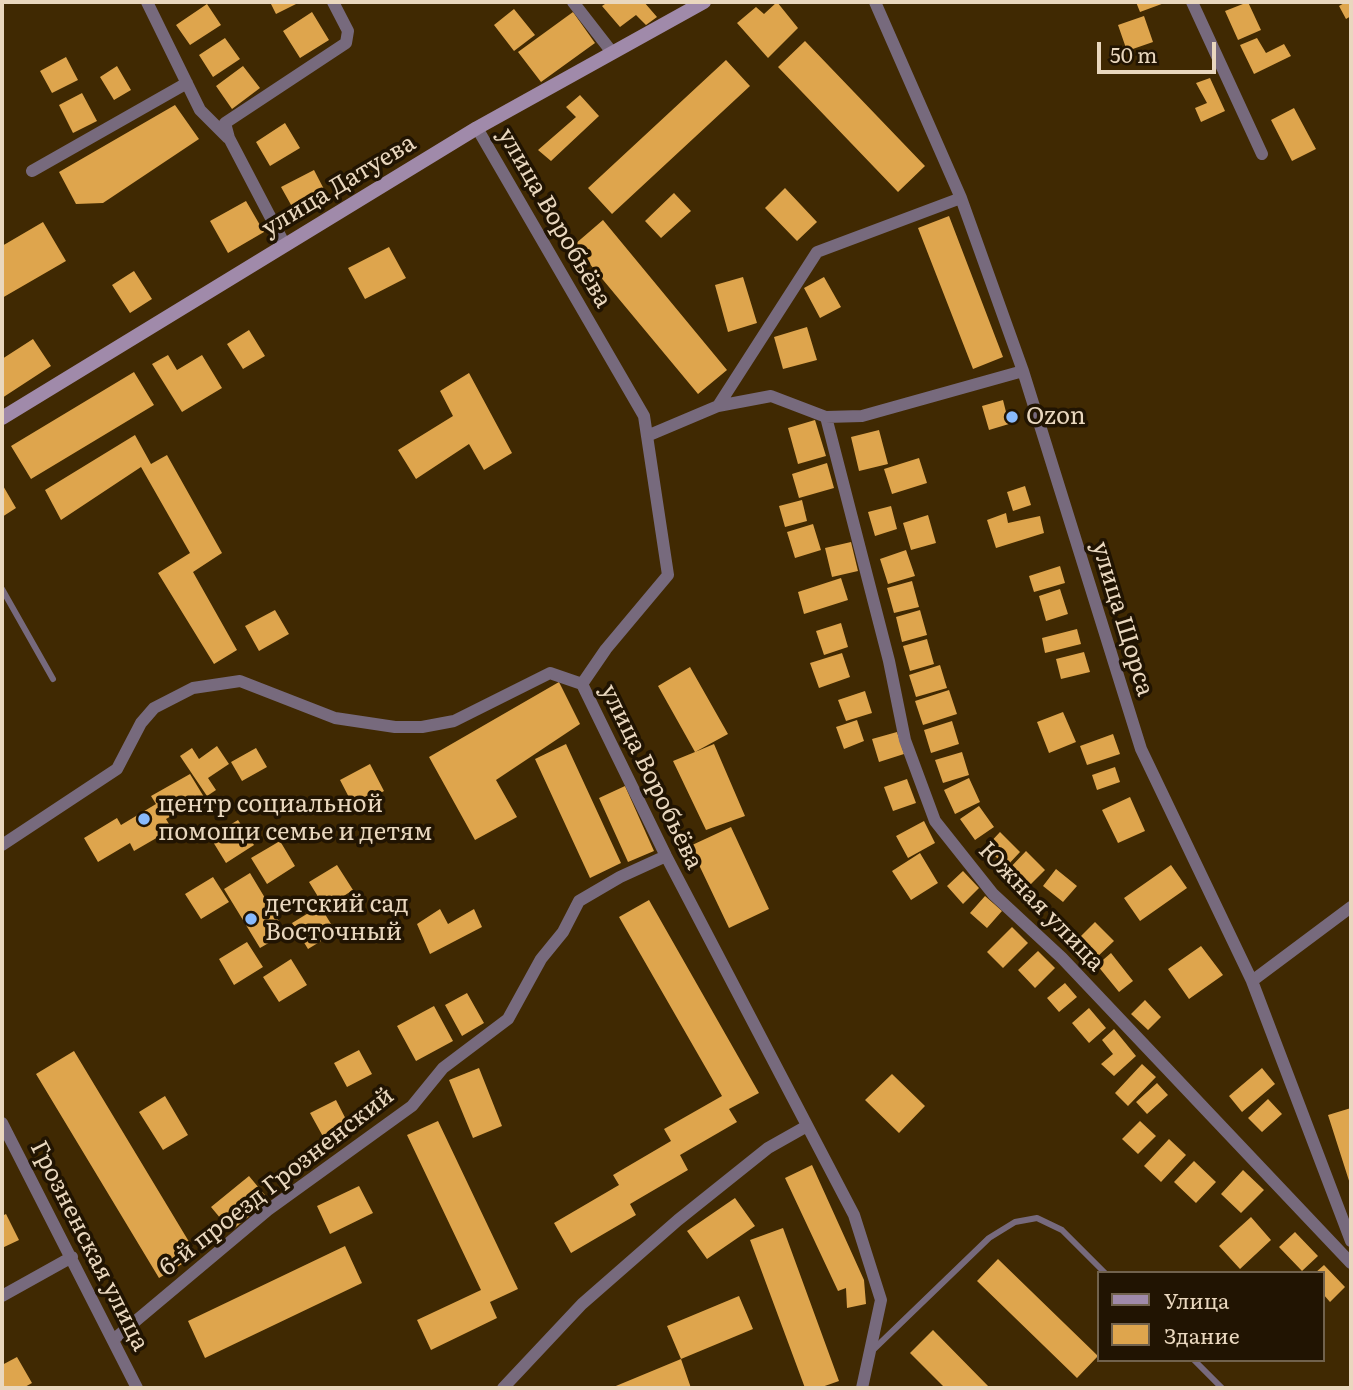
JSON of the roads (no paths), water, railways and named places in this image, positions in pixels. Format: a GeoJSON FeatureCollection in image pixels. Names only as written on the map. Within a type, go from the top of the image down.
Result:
{"type":"FeatureCollection","features":[{"type":"Feature","properties":{"kind":"street"},"geometry":{"type":"LineString","coordinates":[[147,2],[200,110],[229,138]]}},
{"type":"Feature","properties":{"kind":"street"},"geometry":{"type":"LineString","coordinates":[[285,245],[229,138],[225,123],[346,43],[348,31],[334,2]]}},
{"type":"Feature","properties":{"kind":"street"},"geometry":{"type":"LineString","coordinates":[[572,2],[611,51]]}},
{"type":"Feature","properties":{"kind":"street","name":"улица Датуева"},"geometry":{"type":"LineString","coordinates":[[2,418],[477,128],[611,51],[704,2]]}},
{"type":"Feature","properties":{"kind":"street","name":"улица Щорса"},"geometry":{"type":"LineString","coordinates":[[875,2],[961,198],[1023,371],[1141,749],[1252,981],[1351,1241]]}},
{"type":"Feature","properties":{"kind":"street"},"geometry":{"type":"LineString","coordinates":[[1192,2],[1262,154]]}},
{"type":"Feature","properties":{"kind":"street"},"geometry":{"type":"LineString","coordinates":[[32,171],[187,83]]}},
{"type":"Feature","properties":{"kind":"street","name":"улица Воробьёва"},"geometry":{"type":"LineString","coordinates":[[477,128],[644,416],[668,575],[606,649],[582,684],[666,856],[854,1215],[881,1300],[862,1388]]}},
{"type":"Feature","properties":{"kind":"street"},"geometry":{"type":"LineString","coordinates":[[718,406],[817,252],[961,198]]}},
{"type":"Feature","properties":{"kind":"street"},"geometry":{"type":"LineString","coordinates":[[647,436],[718,406],[771,396],[826,417],[862,416],[1023,371]]}},
{"type":"Feature","properties":{"kind":"street","name":"Южная улица"},"geometry":{"type":"LineString","coordinates":[[826,417],[889,661],[905,740],[935,821],[993,894],[1062,958],[1351,1263]]}},
{"type":"Feature","properties":{"kind":"street"},"geometry":{"type":"LineString","coordinates":[[2,845],[117,769],[141,723],[154,708],[193,688],[240,681],[335,718],[395,727],[422,727],[454,720],[550,673],[582,684]]}},
{"type":"Feature","properties":{"kind":"street","name":"6-й проезд Грозненский"},"geometry":{"type":"LineString","coordinates":[[113,1339],[268,1210],[412,1106],[443,1068],[508,1019],[541,959],[563,932],[579,901],[620,877],[666,856]]}},
{"type":"Feature","properties":{"kind":"street"},"geometry":{"type":"LineString","coordinates":[[1252,981],[1351,907]]}},
{"type":"Feature","properties":{"kind":"street","name":"Грозненская улица"},"geometry":{"type":"LineString","coordinates":[[2,1123],[137,1388]]}},
{"type":"Feature","properties":{"kind":"street"},"geometry":{"type":"LineString","coordinates":[[503,1388],[582,1304],[678,1220],[768,1148],[807,1126]]}},
{"type":"Feature","properties":{"kind":"street"},"geometry":{"type":"LineString","coordinates":[[2,1296],[72,1257]]}},
{"type":"Feature","properties":{"kind":"lane"},"geometry":{"type":"LineString","coordinates":[[2,589],[53,679]]}},
{"type":"Feature","properties":{"kind":"lane"},"geometry":{"type":"LineString","coordinates":[[870,1353],[989,1238],[1015,1222],[1037,1218],[1062,1230],[1103,1271]]}},
{"type":"Feature","properties":{"kind":"lane"},"geometry":{"type":"LineString","coordinates":[[1196,1362],[1222,1388]]}},
{"type":"Feature","properties":{"kind":"place","name":"Ozon"},"geometry":{"type":"Point","coordinates":[1012,417]}},
{"type":"Feature","properties":{"kind":"place","name":"центр социальной помощи семье и детям"},"geometry":{"type":"Point","coordinates":[144,819]}},
{"type":"Feature","properties":{"kind":"place","name":"детский сад Восточный"},"geometry":{"type":"Point","coordinates":[251,919]}}]}
